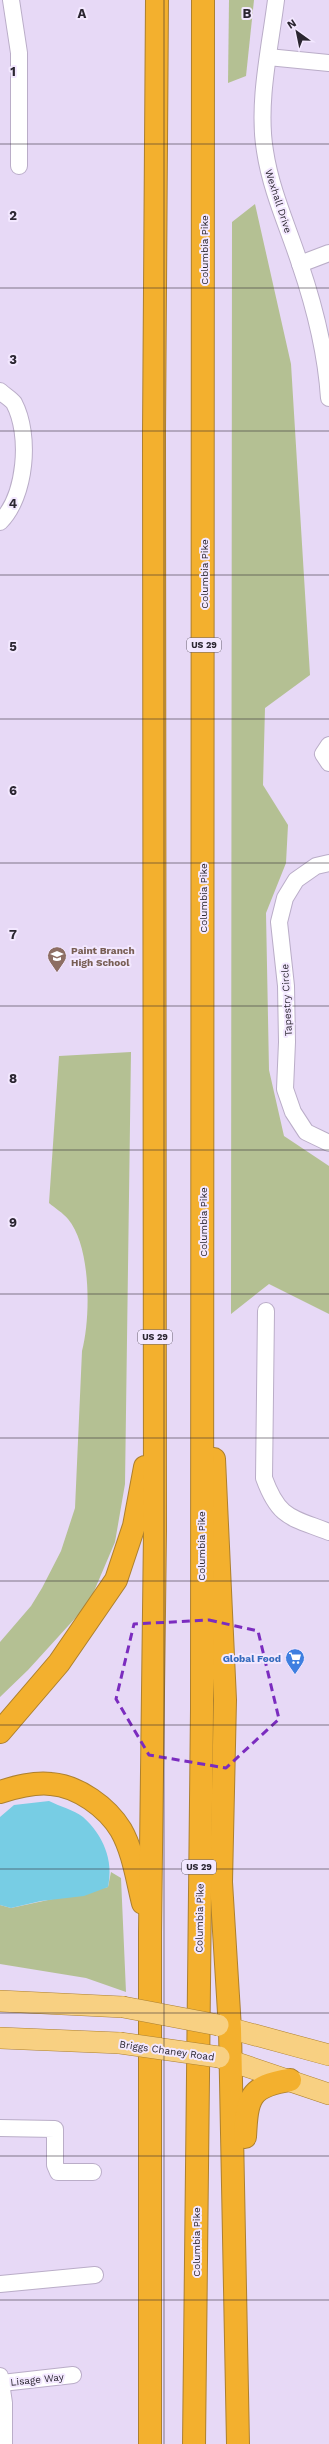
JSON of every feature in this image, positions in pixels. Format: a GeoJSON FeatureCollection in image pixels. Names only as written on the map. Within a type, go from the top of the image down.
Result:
{"type":"FeatureCollection","features":[{"type":"Feature","properties":{"kind":"highway","name":"US 29"},"geometry":{"type":"LineString","coordinates":[[150,2440],[150,1932],[155,1417],[154,433],[157,0]]}},
{"type":"Feature","properties":{"kind":"highway","name":"Columbia Pike"},"geometry":{"type":"LineString","coordinates":[[194,2444],[202,1709],[204,0]]}},
{"type":"Feature","properties":{"kind":"highway"},"geometry":{"type":"LineString","coordinates":[[203,1290],[218,1518],[225,1700],[221,1882],[224,2059],[236,2312],[238,2444]]}},
{"type":"Feature","properties":{"kind":"highway"},"geometry":{"type":"LineString","coordinates":[[0,1732],[59,1663],[116,1580],[134,1526],[155,1417]]}},
{"type":"Feature","properties":{"kind":"highway"},"geometry":{"type":"LineString","coordinates":[[0,1792],[20,1786],[52,1784],[80,1792],[102,1808],[121,1830],[132,1858],[150,1932]]}},
{"type":"Feature","properties":{"kind":"highway"},"geometry":{"type":"LineString","coordinates":[[236,2312],[246,2107],[254,2093],[268,2084],[290,2080]]}},
{"type":"Feature","properties":{"kind":"main road"},"geometry":{"type":"LineString","coordinates":[[0,2001],[123,2007],[224,2027],[329,2055]]}},
{"type":"Feature","properties":{"kind":"main road","name":"Briggs Chaney Road"},"geometry":{"type":"LineString","coordinates":[[0,2038],[120,2043],[224,2059],[329,2094]]}},
{"type":"Feature","properties":{"kind":"street"},"geometry":{"type":"LineString","coordinates":[[11,0],[20,53],[19,166]]}},
{"type":"Feature","properties":{"kind":"street","name":"Wexhall Drive"},"geometry":{"type":"LineString","coordinates":[[276,0],[268,57],[264,108],[265,150],[272,184],[326,344],[329,398]]}},
{"type":"Feature","properties":{"kind":"street"},"geometry":{"type":"LineString","coordinates":[[268,57],[329,63]]}},
{"type":"Feature","properties":{"kind":"street"},"geometry":{"type":"LineString","coordinates":[[300,264],[329,253]]}},
{"type":"Feature","properties":{"kind":"street"},"geometry":{"type":"LineString","coordinates":[[0,391],[13,403],[22,430],[24,459],[19,488],[5,517],[0,522]]}},
{"type":"Feature","properties":{"kind":"street"},"geometry":{"type":"LineString","coordinates":[[329,745],[323,754],[329,763]]}},
{"type":"Feature","properties":{"kind":"street","name":"Tapestry Circle"},"geometry":{"type":"LineString","coordinates":[[329,863],[316,866],[296,880],[285,898],[279,922],[286,986],[285,1090],[293,1112],[306,1132],[329,1143]]}},
{"type":"Feature","properties":{"kind":"street"},"geometry":{"type":"LineString","coordinates":[[266,1311],[264,1478],[271,1498],[287,1516],[329,1532]]}},
{"type":"Feature","properties":{"kind":"street"},"geometry":{"type":"LineString","coordinates":[[0,2128],[54,2129],[55,2165],[58,2172],[93,2172]]}},
{"type":"Feature","properties":{"kind":"street"},"geometry":{"type":"LineString","coordinates":[[0,2284],[95,2275]]}},
{"type":"Feature","properties":{"kind":"street","name":"Lisage Way"},"geometry":{"type":"LineString","coordinates":[[1,2379],[73,2375]]}},
{"type":"Feature","properties":{"kind":"street"},"geometry":{"type":"LineString","coordinates":[[1,2379],[4,2403],[4,2444]]}},
{"type":"Feature","properties":{"kind":"highlighted area"},"geometry":{"type":"Polygon","coordinates":[[[209,1620],[258,1631],[279,1719],[226,1768],[149,1755],[116,1699],[134,1624],[209,1620]]]}},
{"type":"Feature","properties":{"kind":"green space"},"geometry":{"type":"Polygon","coordinates":[[[229,0],[254,0],[246,76],[228,83],[229,0]]]}},
{"type":"Feature","properties":{"kind":"green space"},"geometry":{"type":"Polygon","coordinates":[[[255,204],[291,364],[310,675],[265,708],[263,785],[288,825],[286,863],[266,913],[269,1070],[284,1136],[329,1166],[329,1314],[269,1284],[231,1314],[232,222],[255,204]]]}},
{"type":"Feature","properties":{"kind":"green space"},"geometry":{"type":"Polygon","coordinates":[[[131,1052],[125,1484],[115,1542],[89,1603],[28,1670],[0,1697],[0,1642],[31,1606],[42,1588],[61,1551],[75,1508],[82,1351],[85,1337],[88,1301],[85,1264],[76,1231],[68,1219],[49,1203],[59,1056],[131,1052]]]}},
{"type":"Feature","properties":{"kind":"green space"},"geometry":{"type":"Polygon","coordinates":[[[111,1872],[121,1878],[126,1992],[86,1978],[0,1964],[0,1905],[11,1908],[108,1887],[111,1872]]]}},
{"type":"Feature","properties":{"kind":"water"},"geometry":{"type":"Polygon","coordinates":[[[49,1801],[71,1810],[83,1817],[96,1832],[108,1858],[108,1887],[84,1896],[41,1901],[11,1908],[0,1905],[0,1817],[14,1805],[49,1801]]]}},
{"type":"Feature","properties":{"kind":"place","name":"Paint Branch High School"},"geometry":{"type":"Point","coordinates":[57,973]}},
{"type":"Feature","properties":{"kind":"place","name":"Global Food"},"geometry":{"type":"Point","coordinates":[295,1675]}}]}
